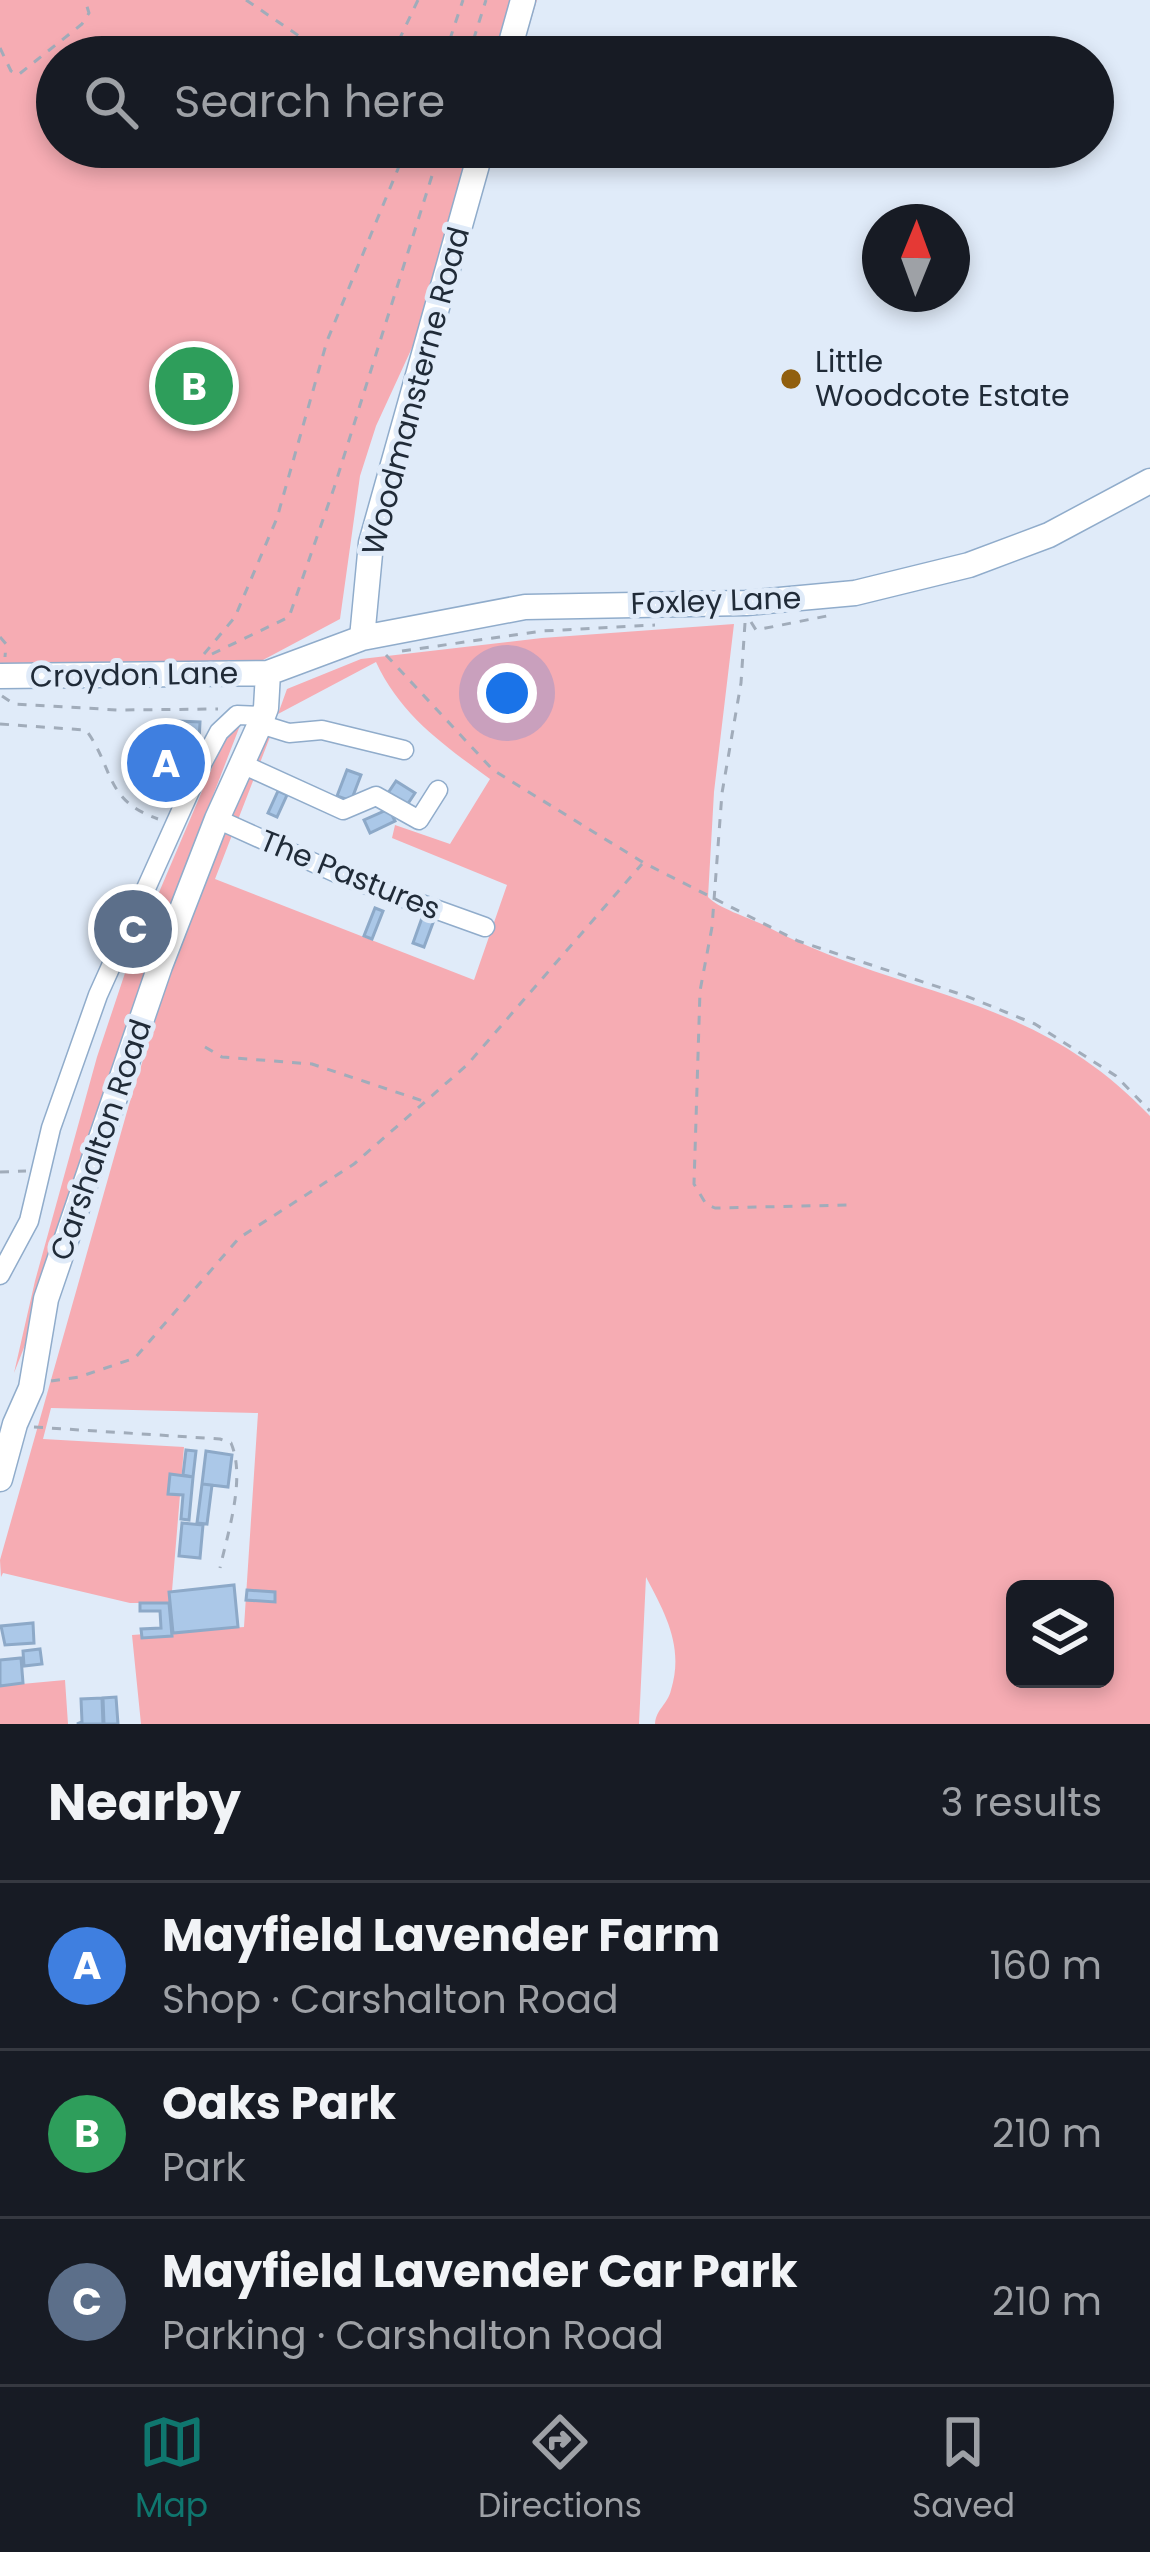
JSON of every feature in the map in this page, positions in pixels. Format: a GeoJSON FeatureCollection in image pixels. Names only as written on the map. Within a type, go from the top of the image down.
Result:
{"type":"FeatureCollection","features":[{"type":"Feature","properties":{"kind":"main road"},"geometry":{"type":"LineString","coordinates":[[513,36],[523,0]]}},
{"type":"Feature","properties":{"kind":"main road","name":"Woodmansterne Road"},"geometry":{"type":"LineString","coordinates":[[362,638],[371,543],[476,168]]}},
{"type":"Feature","properties":{"kind":"main road","name":"Foxley Lane"},"geometry":{"type":"LineString","coordinates":[[268,673],[362,638],[525,608],[746,603],[855,593],[969,566],[1049,535],[1150,482]]}},
{"type":"Feature","properties":{"kind":"main road","name":"Croydon Lane"},"geometry":{"type":"LineString","coordinates":[[2,676],[268,673]]}},
{"type":"Feature","properties":{"kind":"main road","name":"Carshalton Road"},"geometry":{"type":"LineString","coordinates":[[0,1479],[14,1424],[31,1388],[46,1299],[160,966],[217,819],[262,720],[268,673]]}},
{"type":"Feature","properties":{"kind":"street"},"geometry":{"type":"LineString","coordinates":[[0,1275],[21,1243],[98,995],[218,732],[237,715],[290,733],[322,730],[404,750]]}},
{"type":"Feature","properties":{"kind":"street"},"geometry":{"type":"LineString","coordinates":[[242,764],[343,809],[376,796],[419,820],[438,790]]}},
{"type":"Feature","properties":{"kind":"street","name":"The Pastures"},"geometry":{"type":"LineString","coordinates":[[217,819],[344,876],[485,927]]}},
{"type":"Feature","properties":{"kind":"path"},"geometry":{"type":"LineString","coordinates":[[68,36],[88,13],[85,0]]}},
{"type":"Feature","properties":{"kind":"path"},"geometry":{"type":"LineString","coordinates":[[246,0],[299,36]]}},
{"type":"Feature","properties":{"kind":"path"},"geometry":{"type":"LineString","coordinates":[[401,36],[418,0]]}},
{"type":"Feature","properties":{"kind":"path"},"geometry":{"type":"LineString","coordinates":[[451,36],[463,0]]}},
{"type":"Feature","properties":{"kind":"path"},"geometry":{"type":"LineString","coordinates":[[475,36],[486,0]]}},
{"type":"Feature","properties":{"kind":"path"},"geometry":{"type":"LineString","coordinates":[[0,48],[11,71],[18,75],[36,61]]}},
{"type":"Feature","properties":{"kind":"path"},"geometry":{"type":"LineString","coordinates":[[398,168],[327,340],[277,518],[235,617],[199,659],[289,617],[433,168]]}},
{"type":"Feature","properties":{"kind":"path"},"geometry":{"type":"LineString","coordinates":[[746,603],[742,683],[722,793],[712,927],[700,991],[694,1170],[698,1196],[706,1204],[730,1210],[849,1205]]}},
{"type":"Feature","properties":{"kind":"path"},"geometry":{"type":"LineString","coordinates":[[0,637],[6,644],[2,676],[14,704],[219,709]]}},
{"type":"Feature","properties":{"kind":"path"},"geometry":{"type":"LineString","coordinates":[[385,653],[494,770],[644,863],[798,940],[1035,1024],[1116,1076],[1150,1111]]}},
{"type":"Feature","properties":{"kind":"path"},"geometry":{"type":"LineString","coordinates":[[2,676],[21,657]]}},
{"type":"Feature","properties":{"kind":"path"},"geometry":{"type":"LineString","coordinates":[[0,724],[86,730],[107,778],[124,802],[175,825]]}},
{"type":"Feature","properties":{"kind":"path"},"geometry":{"type":"LineString","coordinates":[[31,1388],[135,1358],[239,1238],[354,1164],[467,1065],[644,863]]}},
{"type":"Feature","properties":{"kind":"path"},"geometry":{"type":"LineString","coordinates":[[205,1047],[222,1057],[312,1064],[424,1102]]}},
{"type":"Feature","properties":{"kind":"path"},"geometry":{"type":"LineString","coordinates":[[0,1172],[40,1170]]}},
{"type":"Feature","properties":{"kind":"path"},"geometry":{"type":"LineString","coordinates":[[14,1424],[231,1443],[236,1457],[234,1493],[220,1568]]}},
{"type":"Feature","properties":{"kind":"shaded area"},"geometry":{"type":"Polygon","coordinates":[[[0,0],[537,0],[526,36],[36,36],[36,168],[487,168],[474,213],[376,426],[360,476],[340,619],[263,660],[0,676],[0,0]]]}},
{"type":"Feature","properties":{"kind":"shaded area"},"geometry":{"type":"Polygon","coordinates":[[[734,624],[714,792],[708,897],[816,949],[1013,1020],[1105,1075],[1150,1116],[1150,1724],[655,1724],[669,1695],[675,1660],[666,1618],[646,1577],[639,1724],[141,1724],[132,1635],[244,1627],[258,1413],[51,1408],[43,1439],[184,1447],[171,1603],[130,1603],[3,1573],[1,1577],[0,1560],[128,1108],[171,970],[262,731],[270,737],[215,879],[474,980],[507,885],[392,838],[395,825],[450,844],[490,779],[411,714],[376,662],[278,714],[287,689],[361,659],[542,638],[734,624]]]}},
{"type":"Feature","properties":{"kind":"shaded area"},"geometry":{"type":"Polygon","coordinates":[[[234,716],[241,723],[151,956],[40,1307],[14,1373],[97,1057],[126,970],[234,716]]]}},
{"type":"Feature","properties":{"kind":"shaded area"},"geometry":{"type":"Polygon","coordinates":[[[65,1680],[68,1724],[0,1724],[0,1686],[65,1680]]]}},
{"type":"Feature","properties":{"kind":"building"},"geometry":{"type":"Polygon","coordinates":[[[177,721],[200,722],[199,742],[177,741],[177,721]]]}},
{"type":"Feature","properties":{"kind":"building"},"geometry":{"type":"Polygon","coordinates":[[[347,770],[361,775],[351,801],[337,796],[347,770]]]}},
{"type":"Feature","properties":{"kind":"building"},"geometry":{"type":"Polygon","coordinates":[[[396,781],[415,793],[405,808],[386,796],[396,781]]]}},
{"type":"Feature","properties":{"kind":"building"},"geometry":{"type":"Polygon","coordinates":[[[278,791],[287,795],[277,817],[268,813],[278,791]]]}},
{"type":"Feature","properties":{"kind":"building"},"geometry":{"type":"Polygon","coordinates":[[[389,809],[395,821],[370,833],[364,820],[389,809]]]}},
{"type":"Feature","properties":{"kind":"building"},"geometry":{"type":"Polygon","coordinates":[[[375,908],[383,911],[372,939],[364,936],[375,908]]]}},
{"type":"Feature","properties":{"kind":"building"},"geometry":{"type":"Polygon","coordinates":[[[423,915],[434,920],[424,947],[413,943],[423,915]]]}},
{"type":"Feature","properties":{"kind":"building"},"geometry":{"type":"Polygon","coordinates":[[[186,1450],[196,1451],[193,1477],[183,1475],[186,1450]]]}},
{"type":"Feature","properties":{"kind":"building"},"geometry":{"type":"Polygon","coordinates":[[[206,1451],[232,1455],[228,1487],[202,1484],[206,1451]]]}},
{"type":"Feature","properties":{"kind":"building"},"geometry":{"type":"Polygon","coordinates":[[[170,1474],[193,1477],[189,1520],[181,1519],[183,1495],[168,1494],[170,1474]]]}},
{"type":"Feature","properties":{"kind":"building"},"geometry":{"type":"Polygon","coordinates":[[[202,1484],[212,1485],[207,1524],[197,1523],[202,1484]]]}},
{"type":"Feature","properties":{"kind":"building"},"geometry":{"type":"Polygon","coordinates":[[[182,1523],[203,1525],[200,1558],[179,1556],[182,1523]]]}},
{"type":"Feature","properties":{"kind":"building"},"geometry":{"type":"Polygon","coordinates":[[[234,1585],[238,1627],[173,1633],[169,1592],[234,1585]]]}},
{"type":"Feature","properties":{"kind":"building"},"geometry":{"type":"Polygon","coordinates":[[[247,1590],[275,1592],[275,1602],[246,1600],[247,1590]]]}},
{"type":"Feature","properties":{"kind":"building"},"geometry":{"type":"Polygon","coordinates":[[[140,1603],[169,1603],[172,1636],[142,1638],[141,1629],[161,1628],[160,1611],[140,1611],[140,1603]]]}},
{"type":"Feature","properties":{"kind":"building"},"geometry":{"type":"Polygon","coordinates":[[[33,1623],[34,1643],[5,1645],[1,1626],[33,1623]]]}},
{"type":"Feature","properties":{"kind":"building"},"geometry":{"type":"Polygon","coordinates":[[[40,1649],[42,1664],[24,1666],[23,1651],[40,1649]]]}},
{"type":"Feature","properties":{"kind":"building"},"geometry":{"type":"Polygon","coordinates":[[[21,1658],[23,1683],[0,1686],[0,1660],[21,1658]]]}},
{"type":"Feature","properties":{"kind":"building"},"geometry":{"type":"Polygon","coordinates":[[[116,1697],[118,1724],[104,1724],[103,1698],[116,1697]]]}},
{"type":"Feature","properties":{"kind":"building"},"geometry":{"type":"Polygon","coordinates":[[[102,1698],[103,1724],[77,1724],[82,1722],[81,1699],[102,1698]]]}},
{"type":"Feature","properties":{"kind":"place","name":"Little Woodcote Estate"},"geometry":{"type":"Point","coordinates":[791,379]}},
{"type":"Feature","properties":{"kind":"place","name":"Oaks Park"},"geometry":{"type":"Point","coordinates":[194,386]}},
{"type":"Feature","properties":{"kind":"place","name":"Mayfield Lavender Farm"},"geometry":{"type":"Point","coordinates":[166,763]}},
{"type":"Feature","properties":{"kind":"place","name":"Mayfield Lavender Car Park"},"geometry":{"type":"Point","coordinates":[133,929]}}]}
